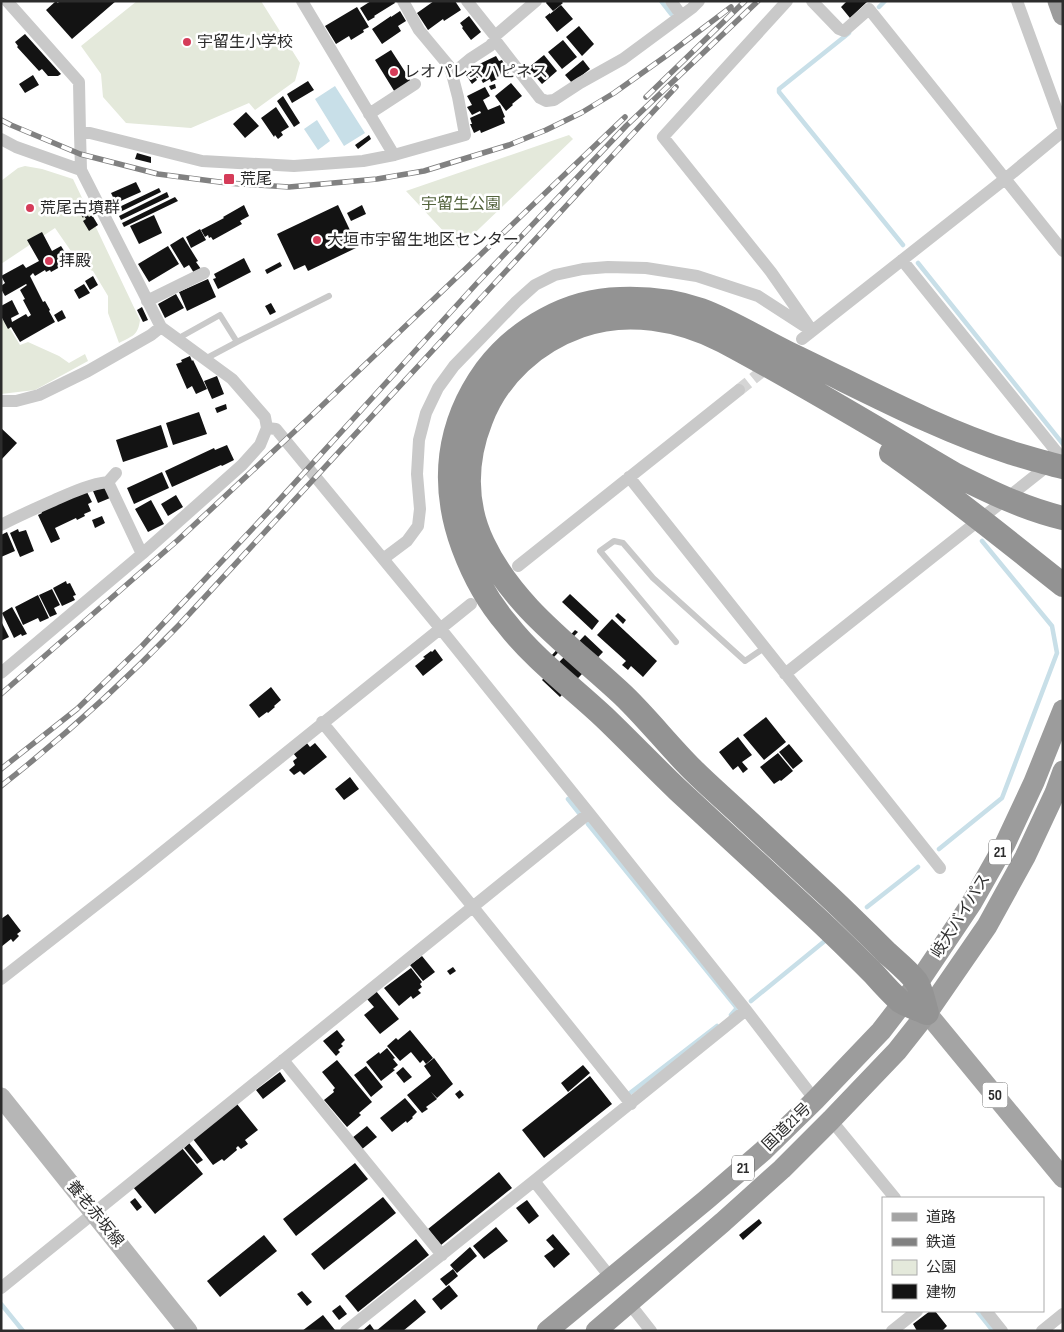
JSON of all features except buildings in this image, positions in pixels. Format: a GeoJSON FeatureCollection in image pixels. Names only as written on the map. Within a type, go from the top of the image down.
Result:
{"type":"FeatureCollection","features":[{"type":"Feature","properties":{"kind":"highway"},"geometry":{"type":"LineString","coordinates":[[1058,1],[1063,15]]}},
{"type":"Feature","properties":{"kind":"highway"},"geometry":{"type":"LineString","coordinates":[[927,1013],[903,1003],[820,921],[677,789],[506,624],[491,603],[476,576],[463,548],[454,517],[450,489],[450,462],[454,436],[474,387],[490,365],[510,343],[534,326],[559,312],[587,303],[617,298],[647,299],[675,303],[701,310],[728,322],[761,350],[928,449],[956,475],[984,490],[1063,518]]}},
{"type":"Feature","properties":{"kind":"highway"},"geometry":{"type":"LineString","coordinates":[[927,1013],[918,983],[840,906],[693,770],[625,697],[525,605],[509,586],[494,565],[481,540],[472,514],[468,487],[470,459],[476,433],[485,409],[498,386],[535,349],[558,334],[583,324],[608,318],[634,317],[661,320],[687,326],[715,338],[761,350],[928,449],[963,460],[994,476],[1028,490],[1063,501]]}},
{"type":"Feature","properties":{"kind":"highway"},"geometry":{"type":"LineString","coordinates":[[928,449],[994,447],[1063,466]]}},
{"type":"Feature","properties":{"kind":"highway"},"geometry":{"type":"LineString","coordinates":[[928,449],[990,527],[1063,585]]}},
{"type":"Feature","properties":{"kind":"highway","name":"岐大バイパス"},"geometry":{"type":"LineString","coordinates":[[918,983],[971,904],[1005,844],[1034,782],[1063,710]]}},
{"type":"Feature","properties":{"kind":"highway","name":"岐大バイパス"},"geometry":{"type":"LineString","coordinates":[[927,1013],[987,926],[1026,857],[1063,771]]}},
{"type":"Feature","properties":{"kind":"highway","name":"国道21号"},"geometry":{"type":"LineString","coordinates":[[547,1331],[756,1157],[815,1100],[881,1031],[918,983]]}},
{"type":"Feature","properties":{"kind":"highway","name":"国道21号"},"geometry":{"type":"LineString","coordinates":[[596,1331],[767,1182],[831,1120],[897,1051],[927,1013]]}},
{"type":"Feature","properties":{"kind":"main road","name":"50"},"geometry":{"type":"LineString","coordinates":[[927,1013],[1063,1178]]}},
{"type":"Feature","properties":{"kind":"main road","name":"養老赤坂線"},"geometry":{"type":"LineString","coordinates":[[1,1098],[188,1331]]}},
{"type":"Feature","properties":{"kind":"street"},"geometry":{"type":"LineString","coordinates":[[3,666],[142,554],[242,465],[260,445],[267,428],[265,417],[232,379],[161,327],[81,170],[79,82],[7,1]]}},
{"type":"Feature","properties":{"kind":"street"},"geometry":{"type":"LineString","coordinates":[[302,1],[394,155]]}},
{"type":"Feature","properties":{"kind":"street"},"geometry":{"type":"LineString","coordinates":[[80,133],[98,135],[202,161],[294,166],[363,161],[394,155],[465,135],[452,74],[448,66],[419,30],[403,1]]}},
{"type":"Feature","properties":{"kind":"street"},"geometry":{"type":"LineString","coordinates":[[467,1],[540,98],[546,102],[554,100],[623,59],[699,1]]}},
{"type":"Feature","properties":{"kind":"street"},"geometry":{"type":"LineString","coordinates":[[452,74],[490,46],[495,38],[536,1]]}},
{"type":"Feature","properties":{"kind":"street"},"geometry":{"type":"LineString","coordinates":[[671,1],[682,15]]}},
{"type":"Feature","properties":{"kind":"street"},"geometry":{"type":"LineString","coordinates":[[787,1],[664,137],[771,272],[807,335]]}},
{"type":"Feature","properties":{"kind":"street"},"geometry":{"type":"LineString","coordinates":[[812,1],[839,29],[844,31],[873,5],[1005,179],[1063,250]]}},
{"type":"Feature","properties":{"kind":"street"},"geometry":{"type":"LineString","coordinates":[[807,335],[1005,179],[1063,129],[1017,1]]}},
{"type":"Feature","properties":{"kind":"street"},"geometry":{"type":"LineString","coordinates":[[369,114],[415,84]]}},
{"type":"Feature","properties":{"kind":"street"},"geometry":{"type":"LineString","coordinates":[[1,140],[81,170]]}},
{"type":"Feature","properties":{"kind":"street"},"geometry":{"type":"LineString","coordinates":[[785,674],[1060,456],[902,260]]}},
{"type":"Feature","properties":{"kind":"street"},"geometry":{"type":"LineString","coordinates":[[384,559],[407,541],[418,526],[420,510],[417,474],[419,440],[426,413],[438,388],[454,366],[535,285],[555,275],[583,269],[608,267],[646,268],[697,276],[758,296],[807,335]]}},
{"type":"Feature","properties":{"kind":"street"},"geometry":{"type":"LineString","coordinates":[[147,301],[204,273]]}},
{"type":"Feature","properties":{"kind":"street"},"geometry":{"type":"LineString","coordinates":[[1,401],[16,401],[40,395],[88,371],[151,335],[161,327]]}},
{"type":"Feature","properties":{"kind":"street"},"geometry":{"type":"LineString","coordinates":[[518,566],[739,390]]}},
{"type":"Feature","properties":{"kind":"street"},"geometry":{"type":"LineString","coordinates":[[267,428],[276,428],[384,559],[746,1010],[815,1100]]}},
{"type":"Feature","properties":{"kind":"street"},"geometry":{"type":"LineString","coordinates":[[1,526],[26,512],[112,477],[142,554]]}},
{"type":"Feature","properties":{"kind":"street"},"geometry":{"type":"LineString","coordinates":[[629,477],[940,868]]}},
{"type":"Feature","properties":{"kind":"street"},"geometry":{"type":"LineString","coordinates":[[1,979],[138,872],[471,604]]}},
{"type":"Feature","properties":{"kind":"street"},"geometry":{"type":"LineString","coordinates":[[322,722],[631,1104]]}},
{"type":"Feature","properties":{"kind":"street"},"geometry":{"type":"LineString","coordinates":[[1,1288],[589,813]]}},
{"type":"Feature","properties":{"kind":"street"},"geometry":{"type":"LineString","coordinates":[[346,1331],[746,1010]]}},
{"type":"Feature","properties":{"kind":"street"},"geometry":{"type":"LineString","coordinates":[[283,1060],[442,1255]]}},
{"type":"Feature","properties":{"kind":"street"},"geometry":{"type":"LineString","coordinates":[[831,1120],[894,1197]]}},
{"type":"Feature","properties":{"kind":"street"},"geometry":{"type":"LineString","coordinates":[[534,1181],[611,1278]]}},
{"type":"Feature","properties":{"kind":"street"},"geometry":{"type":"LineString","coordinates":[[629,1303],[651,1331]]}},
{"type":"Feature","properties":{"kind":"street"},"geometry":{"type":"LineString","coordinates":[[892,1331],[916,1312]]}},
{"type":"Feature","properties":{"kind":"street"},"geometry":{"type":"LineString","coordinates":[[987,1312],[1002,1331]]}},
{"type":"Feature","properties":{"kind":"street"},"geometry":{"type":"LineString","coordinates":[[1042,1331],[1063,1314]]}},
{"type":"Feature","properties":{"kind":"lane"},"geometry":{"type":"LineString","coordinates":[[205,359],[329,296]]}},
{"type":"Feature","properties":{"kind":"lane"},"geometry":{"type":"LineString","coordinates":[[177,339],[220,315],[236,342]]}},
{"type":"Feature","properties":{"kind":"lane"},"geometry":{"type":"LineString","coordinates":[[676,642],[600,552],[614,541],[622,543],[653,578],[745,661],[764,648]]}},
{"type":"Feature","properties":{"kind":"green space"},"geometry":{"type":"Polygon","coordinates":[[[137,1],[261,1],[300,63],[295,81],[255,110],[249,103],[191,128],[126,123],[103,97],[101,74],[81,46],[137,1]]]}},
{"type":"Feature","properties":{"kind":"green space","name":"宇留生公園"},"geometry":{"type":"Polygon","coordinates":[[[569,135],[573,139],[459,248],[406,191],[569,135]]]}},
{"type":"Feature","properties":{"kind":"green space"},"geometry":{"type":"Polygon","coordinates":[[[25,166],[42,169],[73,179],[140,320],[138,329],[131,337],[119,343],[108,313],[108,296],[93,271],[82,267],[55,228],[1,264],[1,181],[18,168],[25,166]]]}},
{"type":"Feature","properties":{"kind":"green space"},"geometry":{"type":"Polygon","coordinates":[[[1,314],[20,345],[28,342],[59,356],[69,363],[85,354],[88,361],[35,390],[1,394],[1,314]]]}},
{"type":"Feature","properties":{"kind":"water"},"geometry":{"type":"Polygon","coordinates":[[[335,86],[365,133],[344,146],[315,99],[335,86]]]}},
{"type":"Feature","properties":{"kind":"water"},"geometry":{"type":"Polygon","coordinates":[[[317,120],[330,141],[318,150],[304,129],[317,120]]]}},
{"type":"Feature","properties":{"kind":"waterway"},"geometry":{"type":"LineString","coordinates":[[661,1],[671,14]]}},
{"type":"Feature","properties":{"kind":"waterway"},"geometry":{"type":"LineString","coordinates":[[879,7],[885,1]]}},
{"type":"Feature","properties":{"kind":"waterway"},"geometry":{"type":"LineString","coordinates":[[849,33],[779,89],[779,92],[903,245]]}},
{"type":"Feature","properties":{"kind":"waterway"},"geometry":{"type":"LineString","coordinates":[[918,263],[1063,444]]}},
{"type":"Feature","properties":{"kind":"waterway"},"geometry":{"type":"LineString","coordinates":[[939,849],[1002,798],[1057,653],[1052,626],[982,541]]}},
{"type":"Feature","properties":{"kind":"waterway"},"geometry":{"type":"LineString","coordinates":[[568,799],[579,813]]}},
{"type":"Feature","properties":{"kind":"waterway"},"geometry":{"type":"LineString","coordinates":[[588,824],[737,1008],[731,1015]]}},
{"type":"Feature","properties":{"kind":"waterway"},"geometry":{"type":"LineString","coordinates":[[867,907],[918,867]]}},
{"type":"Feature","properties":{"kind":"waterway"},"geometry":{"type":"LineString","coordinates":[[751,1001],[826,940]]}},
{"type":"Feature","properties":{"kind":"waterway"},"geometry":{"type":"LineString","coordinates":[[630,1093],[717,1026]]}},
{"type":"Feature","properties":{"kind":"waterway"},"geometry":{"type":"LineString","coordinates":[[1,1304],[23,1331]]}},
{"type":"Feature","properties":{"kind":"waterway"},"geometry":{"type":"LineString","coordinates":[[978,1312],[993,1331]]}},
{"type":"Feature","properties":{"kind":"tunnel"},"geometry":{"type":"LineString","coordinates":[[739,390],[770,365]]}},
{"type":"Feature","properties":{"kind":"railway"},"geometry":{"type":"LineString","coordinates":[[646,97],[745,1]]}},
{"type":"Feature","properties":{"kind":"railway"},"geometry":{"type":"LineString","coordinates":[[1,769],[77,709],[142,646],[271,509],[478,282],[626,126],[758,1]]}},
{"type":"Feature","properties":{"kind":"railway"},"geometry":{"type":"LineString","coordinates":[[1,120],[80,154],[158,174],[227,183],[289,187],[377,179],[424,171],[509,145],[581,113],[614,93],[731,7]]}},
{"type":"Feature","properties":{"kind":"railway"},"geometry":{"type":"LineString","coordinates":[[1,786],[93,708],[179,625],[676,87]]}},
{"type":"Feature","properties":{"kind":"railway"},"geometry":{"type":"LineString","coordinates":[[1,694],[178,540],[625,117]]}},
{"type":"Feature","properties":{"kind":"place","name":"宇留生小学校"},"geometry":{"type":"Point","coordinates":[187,42]}},
{"type":"Feature","properties":{"kind":"place","name":"レオパレスハピネス"},"geometry":{"type":"Point","coordinates":[394,72]}},
{"type":"Feature","properties":{"kind":"place","name":"荒尾"},"geometry":{"type":"Point","coordinates":[229,179]}},
{"type":"Feature","properties":{"kind":"place","name":"荒尾古墳群"},"geometry":{"type":"Point","coordinates":[30,208]}},
{"type":"Feature","properties":{"kind":"place","name":"大垣市宇留生地区センター"},"geometry":{"type":"Point","coordinates":[317,240]}},
{"type":"Feature","properties":{"kind":"place","name":"拝殿"},"geometry":{"type":"Point","coordinates":[49,261]}}]}
